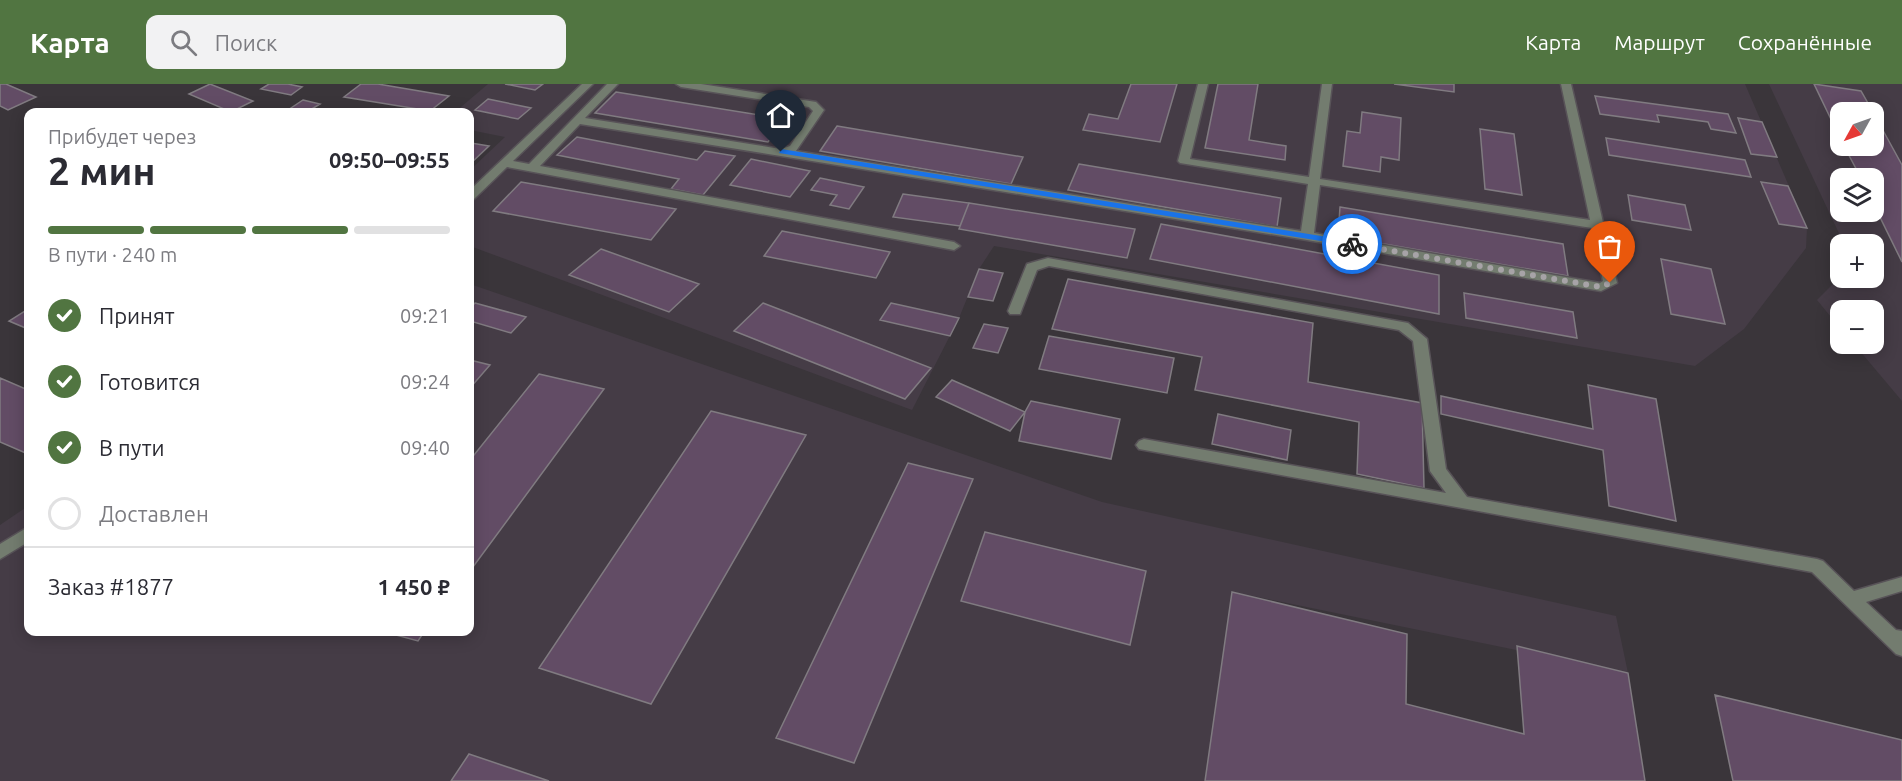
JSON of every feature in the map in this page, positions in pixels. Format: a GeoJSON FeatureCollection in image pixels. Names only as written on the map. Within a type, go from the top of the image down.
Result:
{"type":"FeatureCollection","features":[{"type":"Feature","properties":{"kind":"street"},"geometry":{"type":"LineString","coordinates":[[474,192],[588,84]]}},
{"type":"Feature","properties":{"kind":"street"},"geometry":{"type":"LineString","coordinates":[[532,168],[613,84]]}},
{"type":"Feature","properties":{"kind":"street"},"geometry":{"type":"LineString","coordinates":[[681,84],[812,104],[819,110],[794,148],[781,152]]}},
{"type":"Feature","properties":{"kind":"street"},"geometry":{"type":"LineString","coordinates":[[1203,84],[1185,161],[1598,225]]}},
{"type":"Feature","properties":{"kind":"street"},"geometry":{"type":"LineString","coordinates":[[1307,236],[1327,84]]}},
{"type":"Feature","properties":{"kind":"street"},"geometry":{"type":"LineString","coordinates":[[577,120],[1307,236],[1601,287],[1610,283],[1566,84]]}},
{"type":"Feature","properties":{"kind":"street"},"geometry":{"type":"LineString","coordinates":[[506,163],[954,246]]}},
{"type":"Feature","properties":{"kind":"street"},"geometry":{"type":"LineString","coordinates":[[1014,311],[1032,267],[1048,262],[1403,326],[1420,339],[1438,471],[1462,502]]}},
{"type":"Feature","properties":{"kind":"street"},"geometry":{"type":"LineString","coordinates":[[1144,445],[1817,566],[1898,641]]}},
{"type":"Feature","properties":{"kind":"street"},"geometry":{"type":"LineString","coordinates":[[0,552],[24,537]]}},
{"type":"Feature","properties":{"kind":"street"},"geometry":{"type":"LineString","coordinates":[[1851,599],[1902,584]]}},
{"type":"Feature","properties":{"kind":"shaded area"},"geometry":{"type":"Polygon","coordinates":[[[488,84],[1745,84],[1807,228],[1806,248],[1744,329],[1695,366],[994,246],[979,269],[959,318],[912,410],[474,247],[474,166],[505,137],[474,131],[474,108],[460,108],[488,84]]]}},
{"type":"Feature","properties":{"kind":"shaded area"},"geometry":{"type":"Polygon","coordinates":[[[1769,84],[1902,84],[1902,401],[1862,354],[1884,354],[1884,300],[1830,300],[1830,316],[1817,300],[1830,287],[1884,288],[1884,234],[1839,234],[1834,222],[1884,222],[1884,168],[1830,168],[1830,214],[1769,84]]]}},
{"type":"Feature","properties":{"kind":"shaded area"},"geometry":{"type":"Polygon","coordinates":[[[474,285],[1102,502],[1616,616],[1628,673],[1233,592],[1205,781],[0,781],[0,525],[24,509],[24,636],[474,636],[474,285]]]}},
{"type":"Feature","properties":{"kind":"building"},"geometry":{"type":"Polygon","coordinates":[[[0,84],[6,84],[36,97],[8,110],[0,106],[0,84]]]}},
{"type":"Feature","properties":{"kind":"building"},"geometry":{"type":"Polygon","coordinates":[[[210,84],[253,101],[239,108],[222,108],[189,94],[210,84]]]}},
{"type":"Feature","properties":{"kind":"building"},"geometry":{"type":"Polygon","coordinates":[[[269,84],[302,87],[291,95],[261,89],[269,84]]]}},
{"type":"Feature","properties":{"kind":"building"},"geometry":{"type":"Polygon","coordinates":[[[361,84],[378,84],[449,96],[434,108],[412,108],[344,97],[361,84]]]}},
{"type":"Feature","properties":{"kind":"building"},"geometry":{"type":"Polygon","coordinates":[[[505,84],[543,84],[535,90],[505,84]]]}},
{"type":"Feature","properties":{"kind":"building"},"geometry":{"type":"Polygon","coordinates":[[[1131,84],[1177,84],[1160,142],[1083,130],[1089,114],[1118,119],[1131,84]]]}},
{"type":"Feature","properties":{"kind":"building"},"geometry":{"type":"Polygon","coordinates":[[[1218,84],[1258,84],[1249,140],[1286,146],[1285,160],[1205,148],[1218,84]]]}},
{"type":"Feature","properties":{"kind":"building"},"geometry":{"type":"Polygon","coordinates":[[[1394,84],[1454,84],[1454,92],[1394,84]]]}},
{"type":"Feature","properties":{"kind":"building"},"geometry":{"type":"Polygon","coordinates":[[[1814,84],[1861,91],[1867,102],[1830,102],[1830,117],[1814,84]]]}},
{"type":"Feature","properties":{"kind":"building"},"geometry":{"type":"Polygon","coordinates":[[[616,92],[785,119],[768,142],[595,113],[616,92]]]}},
{"type":"Feature","properties":{"kind":"building"},"geometry":{"type":"Polygon","coordinates":[[[1595,96],[1728,114],[1736,133],[1711,129],[1708,122],[1657,115],[1659,122],[1600,114],[1595,96]]]}},
{"type":"Feature","properties":{"kind":"building"},"geometry":{"type":"Polygon","coordinates":[[[488,99],[531,108],[518,119],[475,110],[488,99]]]}},
{"type":"Feature","properties":{"kind":"building"},"geometry":{"type":"Polygon","coordinates":[[[303,100],[320,104],[314,108],[291,108],[303,100]]]}},
{"type":"Feature","properties":{"kind":"building"},"geometry":{"type":"Polygon","coordinates":[[[1362,112],[1401,118],[1399,160],[1381,157],[1380,172],[1343,166],[1347,131],[1360,133],[1362,112]]]}},
{"type":"Feature","properties":{"kind":"building"},"geometry":{"type":"Polygon","coordinates":[[[1738,118],[1762,122],[1777,157],[1751,154],[1738,118]]]}},
{"type":"Feature","properties":{"kind":"building"},"geometry":{"type":"Polygon","coordinates":[[[837,126],[1023,157],[1011,184],[820,151],[837,126]]]}},
{"type":"Feature","properties":{"kind":"building"},"geometry":{"type":"Polygon","coordinates":[[[1480,129],[1514,134],[1522,195],[1485,189],[1480,129]]]}},
{"type":"Feature","properties":{"kind":"building"},"geometry":{"type":"Polygon","coordinates":[[[1884,132],[1902,165],[1902,262],[1882,222],[1884,168],[1856,168],[1849,156],[1884,156],[1884,132]]]}},
{"type":"Feature","properties":{"kind":"building"},"geometry":{"type":"Polygon","coordinates":[[[577,137],[697,160],[705,151],[735,156],[703,195],[671,189],[679,179],[557,155],[577,137]]]}},
{"type":"Feature","properties":{"kind":"building"},"geometry":{"type":"Polygon","coordinates":[[[1606,138],[1745,160],[1751,177],[1609,155],[1606,138]]]}},
{"type":"Feature","properties":{"kind":"building"},"geometry":{"type":"Polygon","coordinates":[[[474,144],[489,146],[474,160],[474,144]]]}},
{"type":"Feature","properties":{"kind":"building"},"geometry":{"type":"Polygon","coordinates":[[[751,159],[810,171],[790,197],[730,185],[751,159]]]}},
{"type":"Feature","properties":{"kind":"building"},"geometry":{"type":"Polygon","coordinates":[[[1079,164],[1281,198],[1277,227],[1068,190],[1079,164]]]}},
{"type":"Feature","properties":{"kind":"building"},"geometry":{"type":"Polygon","coordinates":[[[820,178],[864,187],[849,209],[830,205],[837,195],[811,190],[820,178]]]}},
{"type":"Feature","properties":{"kind":"building"},"geometry":{"type":"Polygon","coordinates":[[[521,182],[676,209],[651,240],[493,211],[521,182]]]}},
{"type":"Feature","properties":{"kind":"building"},"geometry":{"type":"Polygon","coordinates":[[[1761,182],[1788,186],[1807,228],[1779,224],[1761,182]]]}},
{"type":"Feature","properties":{"kind":"building"},"geometry":{"type":"Polygon","coordinates":[[[903,194],[969,203],[960,226],[893,217],[903,194]]]}},
{"type":"Feature","properties":{"kind":"building"},"geometry":{"type":"Polygon","coordinates":[[[1628,195],[1685,205],[1691,230],[1632,220],[1628,195]]]}},
{"type":"Feature","properties":{"kind":"building"},"geometry":{"type":"Polygon","coordinates":[[[969,203],[1135,229],[1127,258],[959,229],[969,203]]]}},
{"type":"Feature","properties":{"kind":"building"},"geometry":{"type":"Polygon","coordinates":[[[1340,207],[1563,244],[1568,276],[1338,236],[1340,207]]]}},
{"type":"Feature","properties":{"kind":"building"},"geometry":{"type":"Polygon","coordinates":[[[1161,224],[1439,275],[1439,314],[1150,259],[1161,224]]]}},
{"type":"Feature","properties":{"kind":"building"},"geometry":{"type":"Polygon","coordinates":[[[782,231],[890,252],[876,278],[764,256],[782,231]]]}},
{"type":"Feature","properties":{"kind":"building"},"geometry":{"type":"Polygon","coordinates":[[[601,249],[699,284],[669,312],[569,275],[601,249]]]}},
{"type":"Feature","properties":{"kind":"building"},"geometry":{"type":"Polygon","coordinates":[[[1661,259],[1711,269],[1725,324],[1671,314],[1661,259]]]}},
{"type":"Feature","properties":{"kind":"building"},"geometry":{"type":"Polygon","coordinates":[[[979,269],[1003,273],[993,301],[968,297],[979,269]]]}},
{"type":"Feature","properties":{"kind":"building"},"geometry":{"type":"Polygon","coordinates":[[[1068,279],[1313,323],[1308,382],[1422,403],[1424,488],[1357,474],[1359,422],[1195,390],[1202,357],[1052,329],[1068,279]]]}},
{"type":"Feature","properties":{"kind":"building"},"geometry":{"type":"Polygon","coordinates":[[[1464,293],[1573,312],[1577,338],[1466,318],[1464,293]]]}},
{"type":"Feature","properties":{"kind":"building"},"geometry":{"type":"Polygon","coordinates":[[[763,303],[931,368],[905,399],[734,331],[763,303]]]}},
{"type":"Feature","properties":{"kind":"building"},"geometry":{"type":"Polygon","coordinates":[[[891,303],[959,318],[950,336],[880,320],[891,303]]]}},
{"type":"Feature","properties":{"kind":"building"},"geometry":{"type":"Polygon","coordinates":[[[474,304],[526,317],[511,333],[474,322],[474,304]]]}},
{"type":"Feature","properties":{"kind":"building"},"geometry":{"type":"Polygon","coordinates":[[[24,312],[24,327],[9,321],[24,312]]]}},
{"type":"Feature","properties":{"kind":"building"},"geometry":{"type":"Polygon","coordinates":[[[984,324],[1008,328],[998,353],[973,348],[984,324]]]}},
{"type":"Feature","properties":{"kind":"building"},"geometry":{"type":"Polygon","coordinates":[[[1049,336],[1174,358],[1167,393],[1039,369],[1049,336]]]}},
{"type":"Feature","properties":{"kind":"building"},"geometry":{"type":"Polygon","coordinates":[[[474,361],[490,365],[474,383],[474,361]]]}},
{"type":"Feature","properties":{"kind":"building"},"geometry":{"type":"Polygon","coordinates":[[[539,374],[604,389],[474,566],[474,455],[539,374]]]}},
{"type":"Feature","properties":{"kind":"building"},"geometry":{"type":"Polygon","coordinates":[[[0,378],[24,388],[24,452],[0,442],[0,378]]]}},
{"type":"Feature","properties":{"kind":"building"},"geometry":{"type":"Polygon","coordinates":[[[952,380],[1025,412],[1010,431],[936,397],[952,380]]]}},
{"type":"Feature","properties":{"kind":"building"},"geometry":{"type":"Polygon","coordinates":[[[1588,385],[1656,399],[1676,521],[1609,506],[1603,450],[1441,414],[1441,396],[1593,429],[1588,385]]]}},
{"type":"Feature","properties":{"kind":"building"},"geometry":{"type":"Polygon","coordinates":[[[1031,401],[1120,419],[1111,459],[1019,441],[1025,412],[1031,401]]]}},
{"type":"Feature","properties":{"kind":"building"},"geometry":{"type":"Polygon","coordinates":[[[711,411],[806,435],[651,704],[539,668],[711,411]]]}},
{"type":"Feature","properties":{"kind":"building"},"geometry":{"type":"Polygon","coordinates":[[[1218,414],[1291,430],[1287,460],[1212,444],[1218,414]]]}},
{"type":"Feature","properties":{"kind":"building"},"geometry":{"type":"Polygon","coordinates":[[[908,463],[973,479],[854,763],[776,738],[908,463]]]}},
{"type":"Feature","properties":{"kind":"building"},"geometry":{"type":"Polygon","coordinates":[[[985,532],[1146,571],[1130,645],[961,601],[985,532]]]}},
{"type":"Feature","properties":{"kind":"building"},"geometry":{"type":"Polygon","coordinates":[[[1232,592],[1407,634],[1406,704],[1524,734],[1517,646],[1628,673],[1645,781],[1205,781],[1232,592]]]}},
{"type":"Feature","properties":{"kind":"building"},"geometry":{"type":"Polygon","coordinates":[[[400,636],[421,636],[418,641],[400,636]]]}},
{"type":"Feature","properties":{"kind":"building"},"geometry":{"type":"Polygon","coordinates":[[[1715,695],[1902,740],[1902,781],[1733,781],[1715,695]]]}},
{"type":"Feature","properties":{"kind":"building"},"geometry":{"type":"Polygon","coordinates":[[[469,754],[549,781],[451,781],[469,754]]]}},
{"type":"Feature","properties":{"kind":"way so far"},"geometry":{"type":"LineString","coordinates":[[1352,244],[1601,287],[1610,283]]}},
{"type":"Feature","properties":{"kind":"route"},"geometry":{"type":"LineString","coordinates":[[781,152],[1352,244]]}}]}
